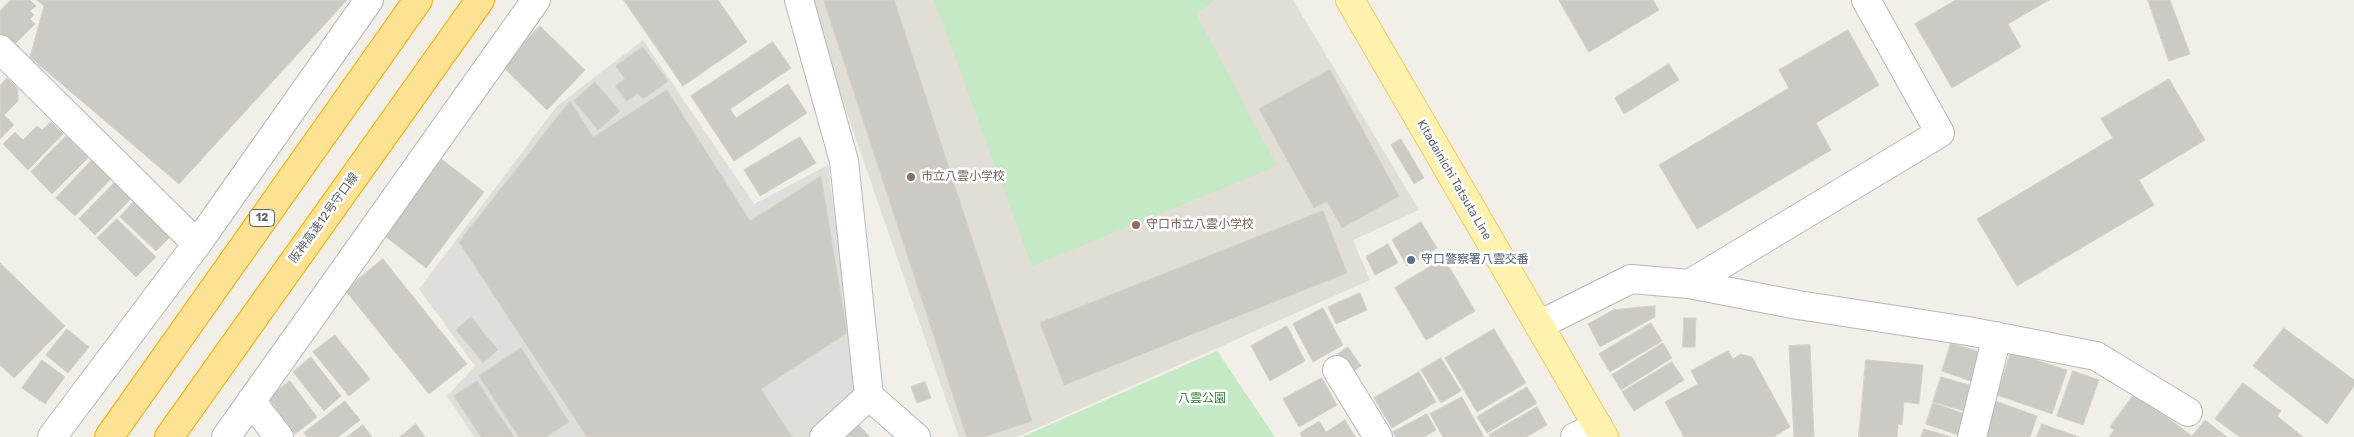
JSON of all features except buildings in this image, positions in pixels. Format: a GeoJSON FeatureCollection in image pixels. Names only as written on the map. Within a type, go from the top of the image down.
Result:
{"type":"FeatureCollection","features":[{"type":"Feature","properties":{"kind":"highway","name":"12"},"geometry":{"type":"LineString","coordinates":[[109,437],[418,0]]}},
{"type":"Feature","properties":{"kind":"highway","name":"阪神高速12号守口線"},"geometry":{"type":"LineString","coordinates":[[169,437],[480,0]]}},
{"type":"Feature","properties":{"kind":"main road","name":"Kitadainichi Tatsuta Line"},"geometry":{"type":"LineString","coordinates":[[1350,0],[1538,324],[1592,433]]}},
{"type":"Feature","properties":{"kind":"street"},"geometry":{"type":"LineString","coordinates":[[52,437],[197,244],[369,0]]}},
{"type":"Feature","properties":{"kind":"street"},"geometry":{"type":"LineString","coordinates":[[226,437],[536,0]]}},
{"type":"Feature","properties":{"kind":"street"},"geometry":{"type":"LineString","coordinates":[[799,0],[844,162],[868,396],[910,435]]}},
{"type":"Feature","properties":{"kind":"street"},"geometry":{"type":"LineString","coordinates":[[1689,284],[1940,134],[1866,0]]}},
{"type":"Feature","properties":{"kind":"street"},"geometry":{"type":"LineString","coordinates":[[0,49],[197,244]]}},
{"type":"Feature","properties":{"kind":"street"},"geometry":{"type":"LineString","coordinates":[[1538,324],[1631,279],[1689,284],[1798,304],[1997,336],[2096,356],[2188,412]]}},
{"type":"Feature","properties":{"kind":"street"},"geometry":{"type":"LineString","coordinates":[[1972,437],[1997,336]]}},
{"type":"Feature","properties":{"kind":"street"},"geometry":{"type":"LineString","coordinates":[[1337,370],[1378,437]]}},
{"type":"Feature","properties":{"kind":"street"},"geometry":{"type":"LineString","coordinates":[[824,437],[868,396]]}},
{"type":"Feature","properties":{"kind":"street"},"geometry":{"type":"LineString","coordinates":[[252,401],[280,437]]}},
{"type":"Feature","properties":{"kind":"shaded area","name":"守口市立八雲小学校"},"geometry":{"type":"Polygon","coordinates":[[[808,0],[1293,0],[1419,210],[1353,240],[1370,280],[1017,437],[959,437],[808,0]]]}},
{"type":"Feature","properties":{"kind":"shaded area"},"geometry":{"type":"Polygon","coordinates":[[[643,40],[754,204],[828,165],[858,393],[812,437],[474,437],[447,396],[475,366],[419,289],[557,106],[643,40]]]}},
{"type":"Feature","properties":{"kind":"green space"},"geometry":{"type":"Polygon","coordinates":[[[934,0],[1215,0],[1196,14],[1277,166],[1032,266],[934,0]]]}},
{"type":"Feature","properties":{"kind":"green space","name":"八雲公園"},"geometry":{"type":"Polygon","coordinates":[[[1217,351],[1275,437],[1022,437],[1217,351]]]}},
{"type":"Feature","properties":{"kind":"place","name":"市立八雲小学校"},"geometry":{"type":"Point","coordinates":[911,177]}},
{"type":"Feature","properties":{"kind":"place","name":"守口市立八雲小学校"},"geometry":{"type":"Point","coordinates":[1136,225]}},
{"type":"Feature","properties":{"kind":"place","name":"守口警察署八雲交番"},"geometry":{"type":"Point","coordinates":[1411,260]}}]}
